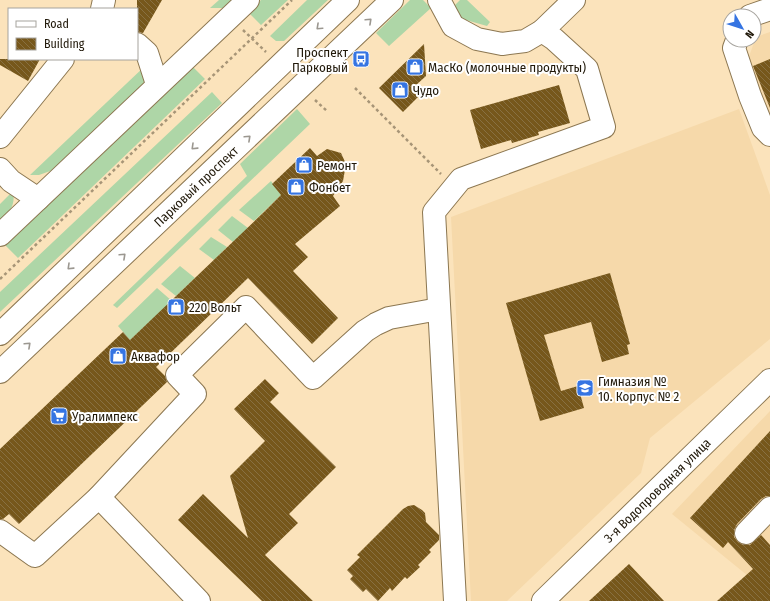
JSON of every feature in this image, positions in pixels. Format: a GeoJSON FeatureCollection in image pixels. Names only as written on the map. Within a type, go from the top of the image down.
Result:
{"type":"FeatureCollection","features":[{"type":"Feature","properties":{"kind":"main road"},"geometry":{"type":"LineString","coordinates":[[0,235],[157,84],[248,0]]}},
{"type":"Feature","properties":{"kind":"main road"},"geometry":{"type":"LineString","coordinates":[[0,334],[348,0]]}},
{"type":"Feature","properties":{"kind":"main road","name":"Парковый проспект"},"geometry":{"type":"LineString","coordinates":[[0,372],[392,0]]}},
{"type":"Feature","properties":{"kind":"main road"},"geometry":{"type":"LineString","coordinates":[[439,0],[453,26],[477,39],[502,44],[525,41],[542,31],[574,0]]}},
{"type":"Feature","properties":{"kind":"main road"},"geometry":{"type":"LineString","coordinates":[[455,601],[434,212],[461,179],[604,127],[587,69],[554,39],[542,31]]}},
{"type":"Feature","properties":{"kind":"main road"},"geometry":{"type":"LineString","coordinates":[[138,45],[147,53],[157,84]]}},
{"type":"Feature","properties":{"kind":"main road"},"geometry":{"type":"LineString","coordinates":[[734,48],[750,96],[763,128],[770,135]]}},
{"type":"Feature","properties":{"kind":"main road"},"geometry":{"type":"LineString","coordinates":[[0,137],[62,60]]}},
{"type":"Feature","properties":{"kind":"main road"},"geometry":{"type":"LineString","coordinates":[[0,169],[11,181],[38,199]]}},
{"type":"Feature","properties":{"kind":"main road"},"geometry":{"type":"LineString","coordinates":[[1,535],[35,556],[99,497],[195,394],[177,375],[246,307],[313,378],[365,331],[376,324],[389,318],[439,309]]}},
{"type":"Feature","properties":{"kind":"main road","name":"3-я Водопроводная улица"},"geometry":{"type":"LineString","coordinates":[[544,601],[770,380]]}},
{"type":"Feature","properties":{"kind":"main road"},"geometry":{"type":"LineString","coordinates":[[99,497],[199,601]]}},
{"type":"Feature","properties":{"kind":"main road"},"geometry":{"type":"LineString","coordinates":[[746,533],[770,508]]}},
{"type":"Feature","properties":{"kind":"path"},"geometry":{"type":"LineString","coordinates":[[0,280],[292,0]]}},
{"type":"Feature","properties":{"kind":"path"},"geometry":{"type":"LineString","coordinates":[[355,88],[454,187]]}},
{"type":"Feature","properties":{"kind":"shaded area"},"geometry":{"type":"Polygon","coordinates":[[[770,32],[770,117],[747,62],[752,48],[762,48],[762,35],[770,32]]]}},
{"type":"Feature","properties":{"kind":"shaded area","name":"Гимназия № 10. Корпус № 2"},"geometry":{"type":"Polygon","coordinates":[[[739,109],[770,195],[770,339],[650,438],[641,473],[507,601],[471,601],[451,217],[739,109]]]}},
{"type":"Feature","properties":{"kind":"shaded area"},"geometry":{"type":"Polygon","coordinates":[[[770,411],[770,594],[672,514],[770,411]]]}},
{"type":"Feature","properties":{"kind":"green space"},"geometry":{"type":"Polygon","coordinates":[[[219,0],[234,0],[225,8],[210,8],[219,0]]]}},
{"type":"Feature","properties":{"kind":"green space"},"geometry":{"type":"Polygon","coordinates":[[[261,0],[288,0],[261,25],[248,12],[261,0]]]}},
{"type":"Feature","properties":{"kind":"green space"},"geometry":{"type":"Polygon","coordinates":[[[307,0],[328,0],[284,41],[276,41],[270,36],[307,0]]]}},
{"type":"Feature","properties":{"kind":"green space"},"geometry":{"type":"Polygon","coordinates":[[[410,0],[423,0],[431,8],[389,46],[376,33],[410,0]]]}},
{"type":"Feature","properties":{"kind":"green space"},"geometry":{"type":"Polygon","coordinates":[[[460,0],[467,0],[490,22],[487,26],[452,16],[450,10],[460,0]]]}},
{"type":"Feature","properties":{"kind":"green space"},"geometry":{"type":"Polygon","coordinates":[[[145,66],[145,79],[143,85],[53,170],[39,175],[30,175],[145,66]]]}},
{"type":"Feature","properties":{"kind":"green space"},"geometry":{"type":"Polygon","coordinates":[[[192,66],[205,79],[18,258],[5,245],[192,66]]]}},
{"type":"Feature","properties":{"kind":"green space"},"geometry":{"type":"Polygon","coordinates":[[[212,92],[222,103],[0,312],[0,292],[212,92]]]}},
{"type":"Feature","properties":{"kind":"green space"},"geometry":{"type":"Polygon","coordinates":[[[297,109],[310,124],[117,308],[113,305],[247,176],[240,164],[297,109]]]}},
{"type":"Feature","properties":{"kind":"green space"},"geometry":{"type":"Polygon","coordinates":[[[271,181],[281,195],[254,221],[239,210],[271,181]]]}},
{"type":"Feature","properties":{"kind":"green space"},"geometry":{"type":"Polygon","coordinates":[[[13,191],[13,205],[0,223],[0,204],[13,191]]]}},
{"type":"Feature","properties":{"kind":"green space"},"geometry":{"type":"Polygon","coordinates":[[[232,216],[248,228],[233,242],[218,230],[232,216]]]}},
{"type":"Feature","properties":{"kind":"green space"},"geometry":{"type":"Polygon","coordinates":[[[211,237],[227,247],[214,260],[199,249],[211,237]]]}},
{"type":"Feature","properties":{"kind":"green space"},"geometry":{"type":"Polygon","coordinates":[[[180,266],[195,278],[176,296],[161,284],[180,266]]]}},
{"type":"Feature","properties":{"kind":"green space"},"geometry":{"type":"Polygon","coordinates":[[[157,288],[172,301],[130,340],[118,326],[157,288]]]}},
{"type":"Feature","properties":{"kind":"building"},"geometry":{"type":"Polygon","coordinates":[[[137,0],[162,0],[143,33],[138,32],[137,0]]]}},
{"type":"Feature","properties":{"kind":"building","name":"Чудо"},"geometry":{"type":"Polygon","coordinates":[[[424,44],[426,76],[415,86],[422,93],[403,112],[379,88],[424,44]]]}},
{"type":"Feature","properties":{"kind":"building"},"geometry":{"type":"Polygon","coordinates":[[[0,59],[39,60],[28,81],[0,65],[0,59]]]}},
{"type":"Feature","properties":{"kind":"building"},"geometry":{"type":"Polygon","coordinates":[[[770,59],[770,108],[753,66],[770,59]]]}},
{"type":"Feature","properties":{"kind":"building"},"geometry":{"type":"Polygon","coordinates":[[[559,85],[570,123],[538,132],[539,135],[512,143],[511,140],[481,149],[470,110],[559,85]]]}},
{"type":"Feature","properties":{"kind":"building"},"geometry":{"type":"Polygon","coordinates":[[[310,148],[317,156],[327,149],[341,153],[346,164],[343,181],[333,196],[340,206],[295,244],[308,257],[293,271],[338,318],[312,344],[248,278],[156,367],[165,376],[167,382],[19,524],[9,514],[3,519],[0,519],[0,449],[123,332],[130,340],[264,212],[281,195],[272,184],[310,148]]]}},
{"type":"Feature","properties":{"kind":"building"},"geometry":{"type":"Polygon","coordinates":[[[610,273],[630,344],[627,345],[629,354],[602,362],[591,322],[544,335],[561,391],[578,386],[584,408],[540,421],[506,303],[610,273]]]}},
{"type":"Feature","properties":{"kind":"building"},"geometry":{"type":"Polygon","coordinates":[[[265,379],[279,393],[270,402],[336,467],[289,514],[298,523],[265,555],[313,601],[262,601],[178,520],[203,494],[248,538],[230,476],[265,441],[234,409],[265,379]]]}},
{"type":"Feature","properties":{"kind":"building"},"geometry":{"type":"Polygon","coordinates":[[[770,431],[770,496],[766,496],[761,499],[737,524],[734,530],[734,537],[743,545],[750,545],[761,535],[770,545],[770,601],[717,601],[753,569],[728,542],[723,548],[690,518],[770,431]]]}},
{"type":"Feature","properties":{"kind":"building"},"geometry":{"type":"Polygon","coordinates":[[[414,505],[425,513],[426,522],[439,535],[439,540],[429,550],[431,552],[418,565],[420,567],[407,579],[405,577],[392,591],[390,588],[378,601],[366,589],[363,592],[350,579],[353,576],[347,570],[360,557],[357,555],[403,509],[414,505]]]}},
{"type":"Feature","properties":{"kind":"building"},"geometry":{"type":"Polygon","coordinates":[[[629,564],[664,601],[589,601],[629,564]]]}},
{"type":"Feature","properties":{"kind":"place","name":"Проспект Парковый"},"geometry":{"type":"Point","coordinates":[361,59]}},
{"type":"Feature","properties":{"kind":"place","name":"МасКо (молочные продукты)"},"geometry":{"type":"Point","coordinates":[415,67]}},
{"type":"Feature","properties":{"kind":"place","name":"Чудо"},"geometry":{"type":"Point","coordinates":[400,90]}},
{"type":"Feature","properties":{"kind":"place","name":"Ремонт"},"geometry":{"type":"Point","coordinates":[304,165]}},
{"type":"Feature","properties":{"kind":"place","name":"Фонбет"},"geometry":{"type":"Point","coordinates":[296,187]}},
{"type":"Feature","properties":{"kind":"place","name":"220 Вольт"},"geometry":{"type":"Point","coordinates":[176,307]}},
{"type":"Feature","properties":{"kind":"place","name":"Аквафор"},"geometry":{"type":"Point","coordinates":[118,356]}},
{"type":"Feature","properties":{"kind":"place","name":"Гимназия № 10. Корпус № 2"},"geometry":{"type":"Point","coordinates":[585,388]}},
{"type":"Feature","properties":{"kind":"place","name":"Уралимпекс"},"geometry":{"type":"Point","coordinates":[59,416]}}]}
